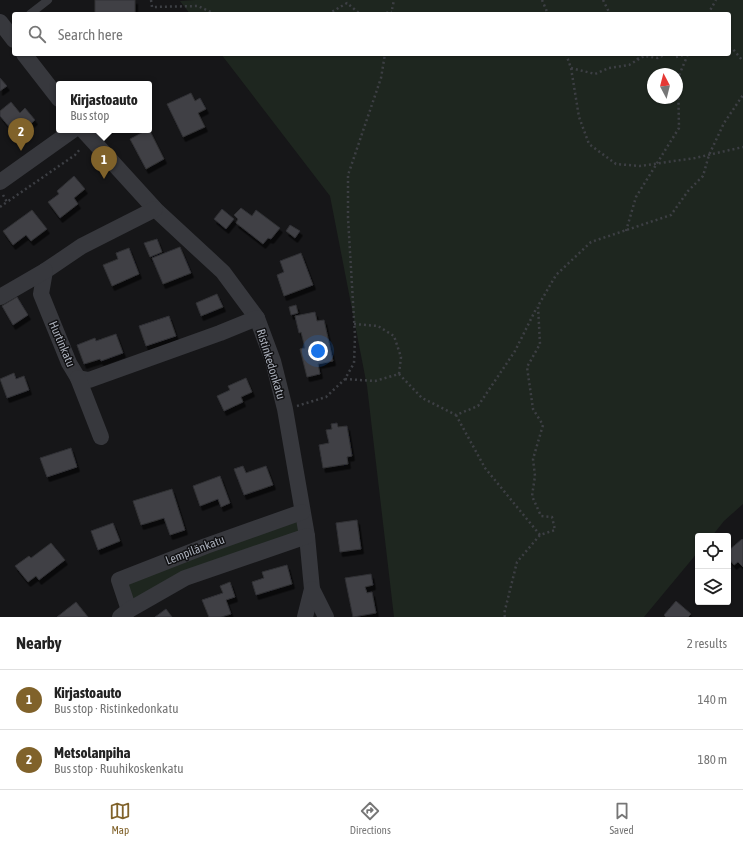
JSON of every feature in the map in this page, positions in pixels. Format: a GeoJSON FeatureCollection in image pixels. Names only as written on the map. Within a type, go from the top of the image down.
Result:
{"type":"FeatureCollection","features":[{"type":"Feature","properties":{"kind":"street"},"geometry":{"type":"LineString","coordinates":[[26,56],[56,95]]}},
{"type":"Feature","properties":{"kind":"street"},"geometry":{"type":"LineString","coordinates":[[0,182],[79,133]]}},
{"type":"Feature","properties":{"kind":"street","name":"Ristinkedonkatu"},"geometry":{"type":"LineString","coordinates":[[82,133],[155,209],[223,272],[257,318],[273,361],[284,409],[307,536],[312,589],[305,617]]}},
{"type":"Feature","properties":{"kind":"street"},"geometry":{"type":"LineString","coordinates":[[0,297],[45,271],[82,246],[155,209]]}},
{"type":"Feature","properties":{"kind":"street","name":"Hurtinkatu"},"geometry":{"type":"LineString","coordinates":[[45,271],[41,294],[69,363],[78,378],[89,380],[220,333],[257,318]]}},
{"type":"Feature","properties":{"kind":"street"},"geometry":{"type":"LineString","coordinates":[[78,378],[101,437]]}},
{"type":"Feature","properties":{"kind":"street","name":"Lempilänkatu"},"geometry":{"type":"LineString","coordinates":[[302,512],[206,546],[119,580],[125,613],[185,578],[307,536]]}},
{"type":"Feature","properties":{"kind":"street"},"geometry":{"type":"LineString","coordinates":[[312,589],[326,617]]}},
{"type":"Feature","properties":{"kind":"lane"},"geometry":{"type":"LineString","coordinates":[[33,12],[48,0]]}},
{"type":"Feature","properties":{"kind":"path"},"geometry":{"type":"LineString","coordinates":[[151,0],[152,7],[198,6],[211,12]]}},
{"type":"Feature","properties":{"kind":"path"},"geometry":{"type":"LineString","coordinates":[[391,12],[394,0]]}},
{"type":"Feature","properties":{"kind":"path"},"geometry":{"type":"LineString","coordinates":[[542,0],[547,12]]}},
{"type":"Feature","properties":{"kind":"path"},"geometry":{"type":"LineString","coordinates":[[603,0],[609,12]]}},
{"type":"Feature","properties":{"kind":"path"},"geometry":{"type":"LineString","coordinates":[[709,12],[716,0]]}},
{"type":"Feature","properties":{"kind":"path"},"geometry":{"type":"LineString","coordinates":[[331,12],[347,3],[358,12]]}},
{"type":"Feature","properties":{"kind":"path"},"geometry":{"type":"LineString","coordinates":[[731,48],[743,60]]}},
{"type":"Feature","properties":{"kind":"path"},"geometry":{"type":"LineString","coordinates":[[284,409],[326,397],[345,379],[354,363],[354,324],[348,218],[348,175],[381,78],[385,56]]}},
{"type":"Feature","properties":{"kind":"path"},"geometry":{"type":"LineString","coordinates":[[567,56],[571,68],[579,117],[589,144],[616,164],[640,166],[658,164],[695,158],[743,147]]}},
{"type":"Feature","properties":{"kind":"path"},"geometry":{"type":"LineString","coordinates":[[571,68],[595,74],[609,68],[630,65],[644,56],[658,58],[662,56]]}},
{"type":"Feature","properties":{"kind":"path"},"geometry":{"type":"LineString","coordinates":[[626,231],[636,197],[658,164],[679,128],[678,78],[687,56]]}},
{"type":"Feature","properties":{"kind":"path"},"geometry":{"type":"LineString","coordinates":[[456,415],[478,406],[515,351],[556,275],[591,242],[671,215],[688,191],[703,176],[709,155],[724,123],[743,95]]}},
{"type":"Feature","properties":{"kind":"path"},"geometry":{"type":"LineString","coordinates":[[0,207],[75,155],[82,146],[81,133]]}},
{"type":"Feature","properties":{"kind":"path"},"geometry":{"type":"LineString","coordinates":[[0,190],[7,202]]}},
{"type":"Feature","properties":{"kind":"path"},"geometry":{"type":"LineString","coordinates":[[506,617],[504,614],[517,562],[540,535],[555,530],[552,517],[541,516],[532,496],[535,476],[533,459],[543,425],[533,409],[527,366],[540,344],[538,306]]}},
{"type":"Feature","properties":{"kind":"path"},"geometry":{"type":"LineString","coordinates":[[354,324],[378,326],[394,336],[401,357],[399,374]]}},
{"type":"Feature","properties":{"kind":"path"},"geometry":{"type":"LineString","coordinates":[[399,374],[422,398],[456,415],[485,468],[540,535]]}},
{"type":"Feature","properties":{"kind":"path"},"geometry":{"type":"LineString","coordinates":[[345,379],[375,381],[399,374]]}},
{"type":"Feature","properties":{"kind":"shaded area"},"geometry":{"type":"Polygon","coordinates":[[[743,0],[743,504],[724,521],[714,533],[695,533],[695,556],[644,617],[394,617],[367,386],[330,196],[223,56],[731,56],[731,12],[188,12],[180,1],[743,0]]]}},
{"type":"Feature","properties":{"kind":"shaded area"},"geometry":{"type":"Polygon","coordinates":[[[300,515],[304,534],[131,606],[122,581],[300,515]]]}},
{"type":"Feature","properties":{"kind":"building"},"geometry":{"type":"Polygon","coordinates":[[[95,0],[135,0],[135,12],[95,12],[95,0]]]}},
{"type":"Feature","properties":{"kind":"building"},"geometry":{"type":"Polygon","coordinates":[[[0,78],[7,86],[0,91],[0,78]]]}},
{"type":"Feature","properties":{"kind":"building"},"geometry":{"type":"Polygon","coordinates":[[[191,93],[195,101],[200,98],[206,109],[198,113],[205,127],[183,137],[167,104],[191,93]]]}},
{"type":"Feature","properties":{"kind":"building"},"geometry":{"type":"Polygon","coordinates":[[[11,102],[20,113],[25,108],[35,120],[17,136],[0,116],[0,111],[11,102]]]}},
{"type":"Feature","properties":{"kind":"building"},"geometry":{"type":"Polygon","coordinates":[[[141,133],[151,133],[164,159],[146,169],[130,139],[141,133]]]}},
{"type":"Feature","properties":{"kind":"building"},"geometry":{"type":"Polygon","coordinates":[[[74,176],[85,189],[74,198],[78,204],[60,218],[48,202],[59,194],[57,191],[74,176]]]}},
{"type":"Feature","properties":{"kind":"building"},"geometry":{"type":"Polygon","coordinates":[[[241,208],[252,216],[256,210],[280,228],[271,239],[268,238],[263,244],[236,223],[238,219],[234,215],[241,208]]]}},
{"type":"Feature","properties":{"kind":"building"},"geometry":{"type":"Polygon","coordinates":[[[222,209],[234,219],[226,229],[214,219],[222,209]]]}},
{"type":"Feature","properties":{"kind":"building"},"geometry":{"type":"Polygon","coordinates":[[[32,210],[47,229],[31,241],[26,235],[13,245],[3,231],[32,210]]]}},
{"type":"Feature","properties":{"kind":"building"},"geometry":{"type":"Polygon","coordinates":[[[290,225],[300,231],[295,238],[286,231],[290,225]]]}},
{"type":"Feature","properties":{"kind":"building"},"geometry":{"type":"Polygon","coordinates":[[[157,239],[162,252],[150,257],[144,243],[157,239]]]}},
{"type":"Feature","properties":{"kind":"building"},"geometry":{"type":"Polygon","coordinates":[[[180,247],[191,273],[163,284],[152,258],[180,247]]]}},
{"type":"Feature","properties":{"kind":"building"},"geometry":{"type":"Polygon","coordinates":[[[129,248],[139,274],[112,286],[103,265],[118,259],[116,253],[129,248]]]}},
{"type":"Feature","properties":{"kind":"building"},"geometry":{"type":"Polygon","coordinates":[[[301,253],[313,285],[284,296],[277,275],[284,272],[280,261],[301,253]]]}},
{"type":"Feature","properties":{"kind":"building"},"geometry":{"type":"Polygon","coordinates":[[[217,294],[223,307],[201,316],[196,303],[217,294]]]}},
{"type":"Feature","properties":{"kind":"building"},"geometry":{"type":"Polygon","coordinates":[[[17,297],[28,315],[13,325],[2,306],[17,297]]]}},
{"type":"Feature","properties":{"kind":"building"},"geometry":{"type":"Polygon","coordinates":[[[296,305],[298,313],[291,315],[289,307],[296,305]]]}},
{"type":"Feature","properties":{"kind":"building"},"geometry":{"type":"Polygon","coordinates":[[[315,312],[317,321],[324,320],[333,361],[318,364],[320,374],[307,377],[300,349],[305,348],[301,332],[299,333],[295,316],[315,312]]]}},
{"type":"Feature","properties":{"kind":"building"},"geometry":{"type":"Polygon","coordinates":[[[169,316],[176,336],[146,346],[139,326],[169,316]]]}},
{"type":"Feature","properties":{"kind":"building"},"geometry":{"type":"Polygon","coordinates":[[[116,334],[123,353],[101,361],[100,359],[84,364],[77,345],[95,338],[96,341],[116,334]]]}},
{"type":"Feature","properties":{"kind":"building"},"geometry":{"type":"Polygon","coordinates":[[[14,373],[16,379],[24,376],[29,390],[7,398],[0,379],[14,373]]]}},
{"type":"Feature","properties":{"kind":"building"},"geometry":{"type":"Polygon","coordinates":[[[246,378],[252,392],[241,397],[243,402],[224,411],[217,396],[230,390],[228,386],[246,378]]]}},
{"type":"Feature","properties":{"kind":"building"},"geometry":{"type":"Polygon","coordinates":[[[337,423],[338,427],[347,426],[352,456],[347,457],[348,464],[323,468],[319,445],[329,443],[326,430],[332,429],[331,424],[337,423]]]}},
{"type":"Feature","properties":{"kind":"building"},"geometry":{"type":"Polygon","coordinates":[[[71,448],[77,467],[47,477],[40,458],[71,448]]]}},
{"type":"Feature","properties":{"kind":"building"},"geometry":{"type":"Polygon","coordinates":[[[243,466],[246,473],[266,466],[273,485],[244,495],[234,469],[243,466]]]}},
{"type":"Feature","properties":{"kind":"building"},"geometry":{"type":"Polygon","coordinates":[[[220,476],[230,503],[221,507],[218,499],[200,506],[193,486],[220,476]]]}},
{"type":"Feature","properties":{"kind":"building"},"geometry":{"type":"Polygon","coordinates":[[[172,489],[185,530],[170,535],[164,518],[141,525],[133,501],[172,489]]]}},
{"type":"Feature","properties":{"kind":"building"},"geometry":{"type":"Polygon","coordinates":[[[357,520],[361,549],[340,552],[336,523],[357,520]]]}},
{"type":"Feature","properties":{"kind":"building"},"geometry":{"type":"Polygon","coordinates":[[[113,523],[120,541],[98,550],[91,531],[113,523]]]}},
{"type":"Feature","properties":{"kind":"building"},"geometry":{"type":"Polygon","coordinates":[[[742,539],[743,540],[743,567],[738,562],[734,565],[731,562],[731,548],[742,539]]]}},
{"type":"Feature","properties":{"kind":"building"},"geometry":{"type":"Polygon","coordinates":[[[51,543],[65,560],[39,580],[36,576],[28,582],[15,566],[29,556],[31,558],[51,543]]]}},
{"type":"Feature","properties":{"kind":"building"},"geometry":{"type":"Polygon","coordinates":[[[287,565],[292,584],[256,595],[252,582],[264,578],[262,572],[287,565]]]}},
{"type":"Feature","properties":{"kind":"building"},"geometry":{"type":"Polygon","coordinates":[[[371,574],[373,585],[365,587],[367,593],[372,592],[376,613],[353,617],[345,578],[371,574]]]}},
{"type":"Feature","properties":{"kind":"building"},"geometry":{"type":"Polygon","coordinates":[[[230,582],[235,597],[226,600],[231,614],[221,617],[209,617],[202,600],[223,593],[220,586],[230,582]]]}},
{"type":"Feature","properties":{"kind":"building"},"geometry":{"type":"Polygon","coordinates":[[[676,601],[691,614],[688,617],[666,617],[664,615],[676,601]]]}},
{"type":"Feature","properties":{"kind":"building"},"geometry":{"type":"Polygon","coordinates":[[[76,602],[88,617],[57,617],[76,602]]]}},
{"type":"Feature","properties":{"kind":"building"},"geometry":{"type":"Polygon","coordinates":[[[166,609],[172,617],[155,617],[166,609]]]}},
{"type":"Feature","properties":{"kind":"place","name":"Metsolanpiha"},"geometry":{"type":"Point","coordinates":[21,151]}},
{"type":"Feature","properties":{"kind":"place","name":"Kirjastoauto"},"geometry":{"type":"Point","coordinates":[104,179]}}]}
